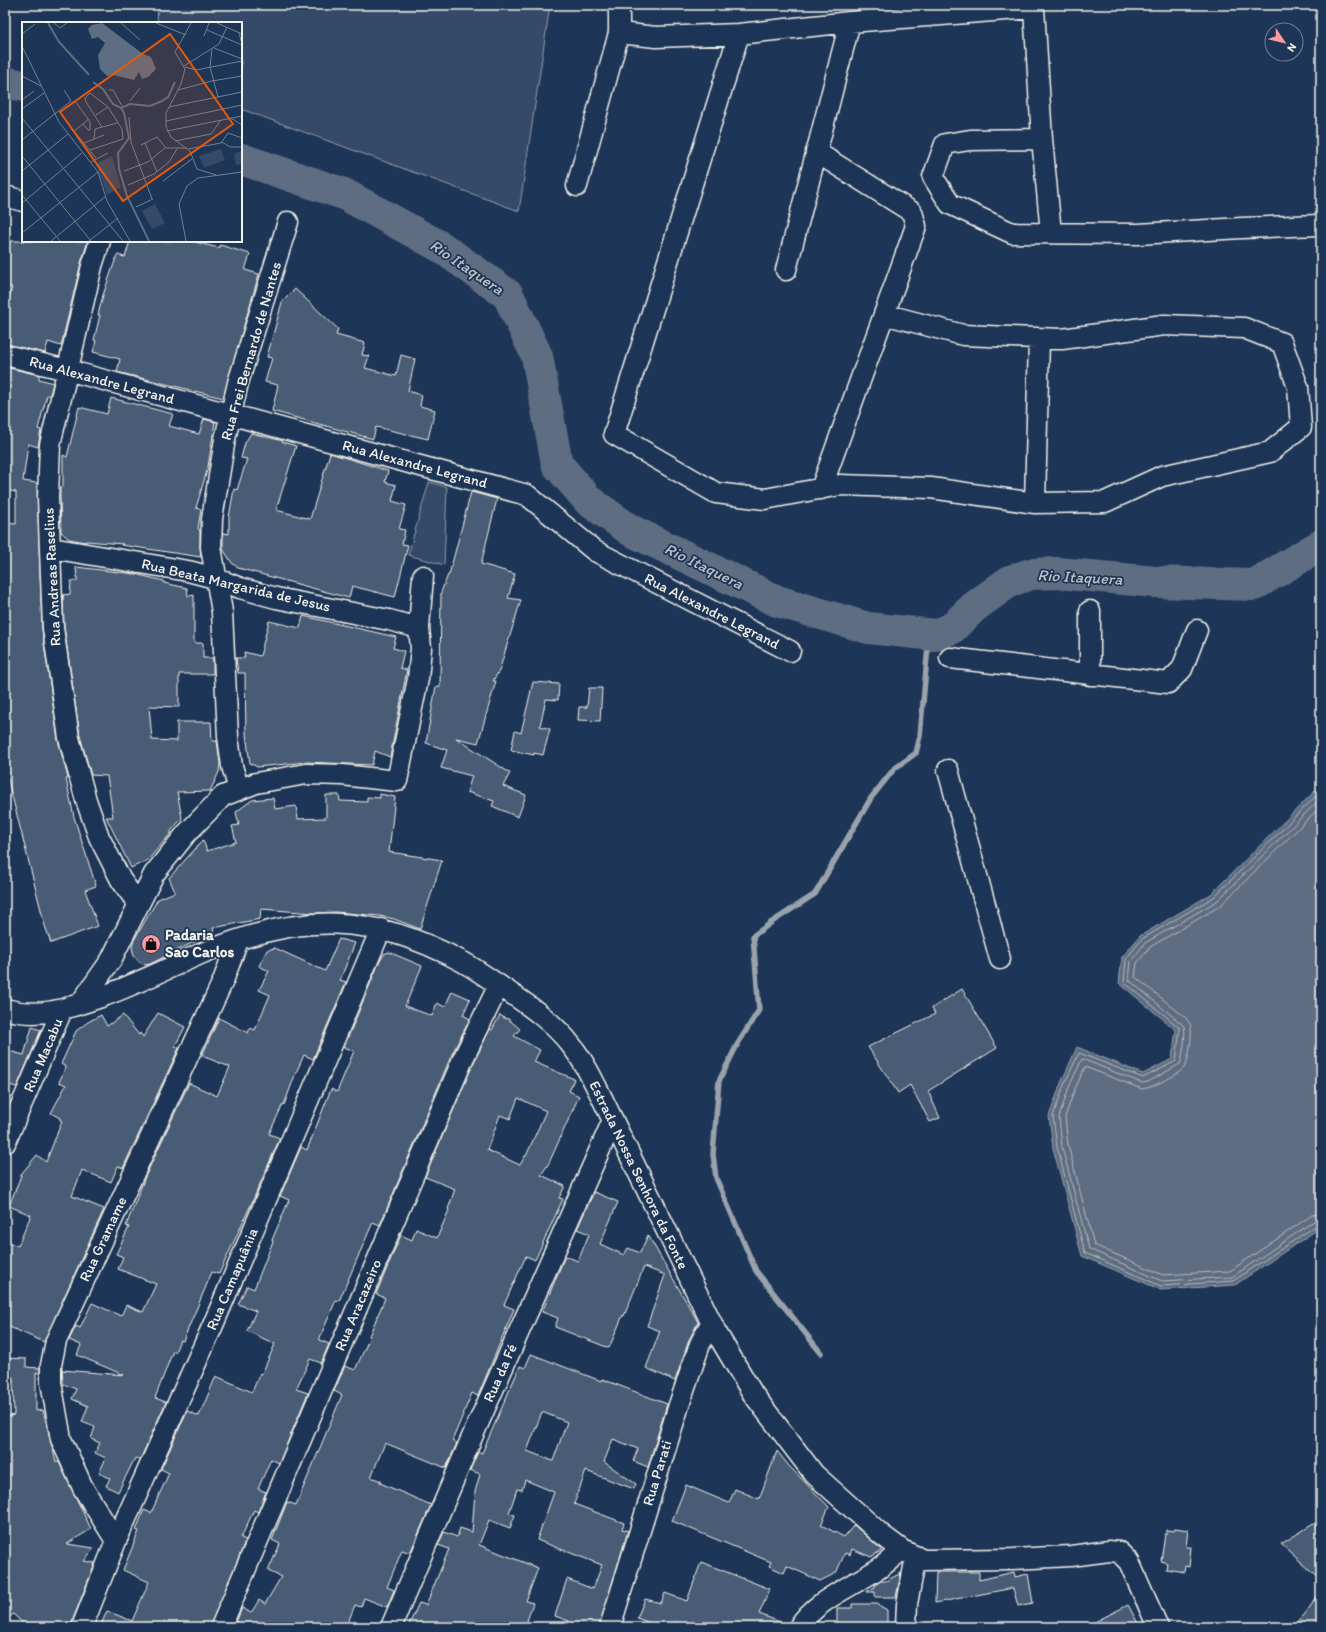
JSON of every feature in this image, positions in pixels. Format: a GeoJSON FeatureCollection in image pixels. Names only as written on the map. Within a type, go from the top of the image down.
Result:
{"type":"FeatureCollection","features":[{"type":"Feature","properties":{"kind":"street"},"geometry":{"type":"LineString","coordinates":[[577,186],[619,33],[618,5]]}},
{"type":"Feature","properties":{"kind":"street"},"geometry":{"type":"LineString","coordinates":[[619,33],[656,37],[739,34],[850,22],[1034,8],[1042,139],[1051,233]]}},
{"type":"Feature","properties":{"kind":"street"},"geometry":{"type":"LineString","coordinates":[[786,270],[850,22]]}},
{"type":"Feature","properties":{"kind":"street"},"geometry":{"type":"LineString","coordinates":[[739,34],[614,434],[716,493],[765,500],[840,485],[931,488],[1035,503],[1105,502],[1162,476],[1270,452],[1301,427],[1298,387],[1282,343],[1244,328],[1164,325],[1062,340],[963,335],[884,314]]}},
{"type":"Feature","properties":{"kind":"street"},"geometry":{"type":"LineString","coordinates":[[1042,139],[970,140],[944,144],[933,177],[950,204],[1012,233],[1138,234],[1319,225]]}},
{"type":"Feature","properties":{"kind":"street"},"geometry":{"type":"LineString","coordinates":[[816,152],[912,212],[916,226],[821,489]]}},
{"type":"Feature","properties":{"kind":"street"},"geometry":{"type":"LineString","coordinates":[[5,196],[22,201]]}},
{"type":"Feature","properties":{"kind":"street","name":"Rua Frei Bernardo de Nantes"},"geometry":{"type":"LineString","coordinates":[[239,790],[232,766],[228,737],[222,612],[215,578],[211,547],[212,519],[217,482],[238,383],[288,222]]}},
{"type":"Feature","properties":{"kind":"street","name":"Rua Andreas Raselius"},"geometry":{"type":"LineString","coordinates":[[100,242],[92,266],[50,445],[48,497],[51,548],[52,628],[69,738],[86,800],[99,837],[121,880],[138,904]]}},
{"type":"Feature","properties":{"kind":"street"},"geometry":{"type":"LineString","coordinates":[[1035,503],[1039,339]]}},
{"type":"Feature","properties":{"kind":"street","name":"Rua Alexandre Legrand"},"geometry":{"type":"LineString","coordinates":[[5,355],[67,370],[527,495],[594,551],[790,651]]}},
{"type":"Feature","properties":{"kind":"street","name":"Rua Beata Margarida de Jesus"},"geometry":{"type":"LineString","coordinates":[[51,548],[140,562],[215,578],[240,588],[276,598],[382,618],[420,628]]}},
{"type":"Feature","properties":{"kind":"street"},"geometry":{"type":"LineString","coordinates":[[420,628],[423,576]]}},
{"type":"Feature","properties":{"kind":"street"},"geometry":{"type":"LineString","coordinates":[[1090,611],[1090,675]]}},
{"type":"Feature","properties":{"kind":"street","name":"Rua Macabu"},"geometry":{"type":"LineString","coordinates":[[5,1143],[71,1007],[111,960],[154,874],[186,834],[223,796],[256,783],[306,774],[342,775],[397,781],[418,679],[421,648],[420,628]]}},
{"type":"Feature","properties":{"kind":"street"},"geometry":{"type":"LineString","coordinates":[[950,658],[1168,683],[1182,669],[1197,630]]}},
{"type":"Feature","properties":{"kind":"street"},"geometry":{"type":"LineString","coordinates":[[948,770],[1000,959]]}},
{"type":"Feature","properties":{"kind":"street","name":"Estrada Nossa Senhora da Fonte"},"geometry":{"type":"LineString","coordinates":[[5,1009],[31,1013],[71,1007],[126,988],[205,952],[260,932],[303,924],[337,923],[381,929],[409,937],[439,949],[476,969],[499,985],[551,1023],[571,1045],[585,1066],[613,1120],[712,1323],[753,1394],[814,1474],[882,1535],[909,1553],[923,1560],[1013,1559],[1071,1556],[1109,1551],[1119,1552],[1129,1562],[1158,1627]]}},
{"type":"Feature","properties":{"kind":"street","name":"Rua Camapuânia"},"geometry":{"type":"LineString","coordinates":[[82,1627],[116,1541],[213,1325],[381,929]]}},
{"type":"Feature","properties":{"kind":"street","name":"Rua Gramame"},"geometry":{"type":"LineString","coordinates":[[116,1541],[83,1488],[61,1439],[51,1382],[51,1365],[56,1341],[223,981],[238,940]]}},
{"type":"Feature","properties":{"kind":"street","name":"Rua Aracazeiro"},"geometry":{"type":"LineString","coordinates":[[220,1627],[463,1058],[499,985]]}},
{"type":"Feature","properties":{"kind":"street","name":"Rua da Fé"},"geometry":{"type":"LineString","coordinates":[[391,1627],[468,1444],[613,1120]]}},
{"type":"Feature","properties":{"kind":"street","name":"Rua Parati"},"geometry":{"type":"LineString","coordinates":[[610,1627],[679,1405],[700,1344],[712,1323]]}},
{"type":"Feature","properties":{"kind":"street"},"geometry":{"type":"LineString","coordinates":[[799,1627],[817,1607],[881,1567],[909,1553],[906,1627]]}},
{"type":"Feature","properties":{"kind":"shaded area"},"geometry":{"type":"Polygon","coordinates":[[[158,5],[550,5],[519,211],[242,109],[242,22],[157,22],[158,5]]]}},
{"type":"Feature","properties":{"kind":"shaded area"},"geometry":{"type":"Polygon","coordinates":[[[429,482],[447,487],[444,565],[408,555],[429,482]]]}},
{"type":"Feature","properties":{"kind":"water"},"geometry":{"type":"Polygon","coordinates":[[[1321,785],[1321,1227],[1235,1285],[1161,1290],[1082,1256],[1053,1148],[1049,1116],[1061,1083],[1077,1047],[1143,1074],[1172,1059],[1176,1030],[1119,983],[1122,957],[1140,936],[1211,894],[1321,785]]]}},
{"type":"Feature","properties":{"kind":"building"},"geometry":{"type":"Polygon","coordinates":[[[5,241],[88,242],[81,263],[61,346],[48,342],[45,353],[5,344],[5,316],[12,287],[5,286],[5,241]]]}},
{"type":"Feature","properties":{"kind":"building"},"geometry":{"type":"Polygon","coordinates":[[[130,242],[195,242],[219,248],[220,245],[250,254],[245,270],[259,274],[223,398],[117,372],[120,359],[93,352],[96,341],[94,340],[100,315],[98,315],[103,295],[117,255],[125,257],[130,242]]]}},
{"type":"Feature","properties":{"kind":"building"},"geometry":{"type":"Polygon","coordinates":[[[295,289],[338,329],[336,335],[365,343],[362,355],[369,356],[365,368],[396,376],[401,355],[415,359],[408,391],[422,395],[420,406],[435,410],[428,439],[376,427],[373,439],[272,411],[278,385],[265,382],[272,358],[267,357],[282,302],[295,289]]]}},
{"type":"Feature","properties":{"kind":"building"},"geometry":{"type":"Polygon","coordinates":[[[5,367],[39,375],[39,379],[53,383],[50,395],[47,395],[38,429],[41,430],[38,447],[28,444],[23,481],[37,483],[42,629],[58,740],[68,778],[66,779],[74,817],[96,886],[85,890],[98,926],[51,943],[45,926],[5,768],[5,523],[16,524],[16,492],[5,490],[5,367]]]}},
{"type":"Feature","properties":{"kind":"building"},"geometry":{"type":"Polygon","coordinates":[[[111,398],[173,414],[169,426],[199,434],[204,419],[215,422],[208,467],[196,508],[201,509],[198,529],[200,530],[201,557],[121,545],[123,544],[86,542],[69,539],[61,532],[60,487],[63,487],[63,455],[67,457],[79,407],[107,414],[111,398]]]}},
{"type":"Feature","properties":{"kind":"building"},"geometry":{"type":"Polygon","coordinates":[[[251,433],[296,446],[276,510],[310,519],[330,453],[388,471],[385,482],[396,485],[392,501],[406,505],[399,529],[405,530],[402,544],[408,545],[395,597],[352,586],[349,598],[238,568],[232,563],[223,549],[223,533],[229,534],[229,517],[234,489],[237,490],[247,459],[241,458],[245,443],[251,433]]]}},
{"type":"Feature","properties":{"kind":"building"},"geometry":{"type":"Polygon","coordinates":[[[471,492],[497,499],[481,564],[515,574],[508,598],[521,600],[499,671],[493,681],[496,681],[478,743],[456,738],[510,773],[503,786],[526,795],[518,817],[492,806],[494,801],[467,792],[472,776],[441,768],[447,750],[426,743],[436,686],[440,687],[441,592],[449,575],[471,492]]]}},
{"type":"Feature","properties":{"kind":"building"},"geometry":{"type":"Polygon","coordinates":[[[76,567],[135,574],[187,588],[188,596],[194,595],[194,643],[203,643],[203,658],[213,658],[213,674],[179,674],[179,707],[149,706],[152,740],[177,741],[177,722],[211,722],[212,741],[217,741],[220,763],[219,772],[210,791],[177,792],[182,818],[148,860],[131,868],[106,817],[113,817],[107,776],[91,775],[80,736],[64,627],[63,595],[70,594],[71,581],[77,581],[76,567]]]}},
{"type":"Feature","properties":{"kind":"building"},"geometry":{"type":"Polygon","coordinates":[[[303,616],[396,637],[393,648],[404,651],[400,668],[407,670],[390,757],[375,751],[372,765],[306,762],[257,767],[250,763],[246,734],[245,673],[238,673],[236,658],[245,658],[244,652],[260,656],[269,621],[300,628],[303,616]]]}},
{"type":"Feature","properties":{"kind":"building"},"geometry":{"type":"Polygon","coordinates":[[[533,682],[559,684],[558,700],[546,699],[540,726],[550,729],[543,755],[534,753],[534,755],[511,750],[515,731],[521,733],[533,682]]]}},
{"type":"Feature","properties":{"kind":"building"},"geometry":{"type":"Polygon","coordinates":[[[589,688],[602,688],[600,721],[578,720],[579,707],[587,707],[589,688]]]}},
{"type":"Feature","properties":{"kind":"building"},"geometry":{"type":"Polygon","coordinates":[[[380,794],[395,797],[389,852],[442,860],[420,929],[394,919],[380,916],[336,912],[314,913],[261,909],[260,919],[213,928],[214,932],[150,964],[146,965],[139,962],[134,956],[132,947],[134,940],[158,899],[175,892],[169,878],[203,840],[207,851],[236,842],[232,826],[239,825],[236,812],[252,800],[273,798],[275,809],[296,806],[298,819],[326,818],[326,795],[339,795],[340,801],[367,802],[367,797],[380,798],[380,794]]]}},
{"type":"Feature","properties":{"kind":"building"},"geometry":{"type":"Polygon","coordinates":[[[339,939],[355,943],[340,980],[346,982],[313,1059],[304,1055],[295,1075],[284,1105],[283,1104],[269,1134],[280,1138],[219,1274],[212,1272],[183,1341],[180,1340],[175,1352],[173,1351],[155,1398],[166,1402],[140,1460],[135,1458],[118,1492],[106,1486],[110,1478],[99,1473],[106,1458],[95,1453],[100,1443],[91,1439],[95,1427],[82,1422],[88,1406],[72,1399],[76,1389],[63,1384],[62,1370],[124,1375],[77,1355],[81,1345],[69,1340],[76,1326],[80,1328],[92,1303],[121,1316],[126,1305],[143,1312],[156,1284],[118,1269],[123,1257],[116,1254],[129,1227],[126,1226],[145,1177],[189,1083],[217,1096],[230,1067],[202,1056],[219,1018],[248,1033],[250,1028],[255,1030],[270,995],[259,990],[269,971],[259,966],[267,950],[275,948],[325,971],[339,939]]]}},
{"type":"Feature","properties":{"kind":"building"},"geometry":{"type":"Polygon","coordinates":[[[389,952],[422,966],[405,1006],[432,1016],[437,1003],[445,1007],[452,991],[470,999],[463,1015],[470,1019],[452,1054],[380,1225],[373,1222],[339,1301],[336,1300],[319,1340],[329,1344],[321,1363],[310,1359],[296,1389],[308,1393],[279,1463],[271,1459],[258,1489],[266,1492],[258,1512],[254,1510],[241,1538],[246,1540],[210,1627],[100,1627],[107,1611],[132,1621],[149,1582],[123,1570],[139,1531],[136,1530],[144,1510],[151,1513],[169,1473],[161,1469],[187,1411],[199,1416],[216,1376],[252,1392],[260,1373],[262,1374],[275,1344],[247,1331],[256,1311],[238,1304],[247,1286],[254,1289],[289,1200],[280,1196],[301,1147],[307,1150],[331,1089],[337,1092],[354,1051],[344,1047],[378,965],[384,954],[389,952]]]}},
{"type":"Feature","properties":{"kind":"building"},"geometry":{"type":"Polygon","coordinates":[[[962,989],[997,1048],[928,1091],[940,1118],[930,1122],[910,1085],[898,1093],[868,1047],[935,1014],[932,1008],[962,989]]]}},
{"type":"Feature","properties":{"kind":"building"},"geometry":{"type":"Polygon","coordinates":[[[158,1013],[185,1027],[175,1046],[179,1048],[123,1168],[118,1166],[111,1182],[82,1170],[72,1196],[104,1209],[44,1342],[5,1325],[5,1241],[18,1246],[31,1215],[9,1206],[22,1173],[37,1155],[46,1162],[62,1121],[60,1118],[51,1113],[66,1085],[59,1082],[66,1067],[61,1064],[76,1031],[101,1015],[107,1026],[123,1015],[139,1035],[140,1033],[143,1037],[158,1013]]]}},
{"type":"Feature","properties":{"kind":"building"},"geometry":{"type":"Polygon","coordinates":[[[500,1015],[506,1019],[507,1018],[520,1029],[514,1036],[540,1050],[534,1062],[574,1079],[569,1091],[579,1096],[549,1163],[541,1175],[565,1186],[559,1198],[563,1199],[535,1260],[526,1256],[504,1305],[514,1309],[478,1396],[472,1393],[452,1441],[457,1443],[446,1468],[385,1443],[371,1477],[381,1481],[380,1483],[431,1505],[410,1553],[402,1550],[387,1587],[394,1590],[387,1607],[364,1598],[361,1607],[355,1605],[346,1627],[234,1627],[242,1608],[251,1613],[259,1600],[265,1604],[281,1577],[268,1571],[280,1544],[272,1540],[287,1502],[296,1505],[342,1395],[334,1391],[345,1366],[355,1370],[370,1337],[369,1336],[385,1298],[376,1294],[401,1235],[412,1240],[416,1229],[437,1238],[449,1210],[448,1209],[455,1189],[425,1177],[473,1064],[490,1029],[492,1030],[500,1015]],[[518,1098],[510,1119],[500,1115],[487,1150],[520,1165],[526,1156],[546,1111],[518,1098]]]}},
{"type":"Feature","properties":{"kind":"building"},"geometry":{"type":"Polygon","coordinates":[[[32,1027],[41,1030],[17,1087],[5,1084],[5,1050],[24,1055],[32,1027]]]}},
{"type":"Feature","properties":{"kind":"building"},"geometry":{"type":"Polygon","coordinates":[[[594,1192],[618,1202],[600,1244],[624,1255],[628,1248],[640,1253],[648,1235],[698,1322],[689,1340],[675,1381],[646,1368],[660,1331],[647,1326],[665,1275],[644,1267],[609,1348],[555,1327],[558,1318],[542,1312],[565,1256],[578,1261],[589,1234],[577,1229],[594,1192]]]}},
{"type":"Feature","properties":{"kind":"building"},"geometry":{"type":"Polygon","coordinates":[[[531,1354],[667,1404],[648,1467],[633,1461],[638,1449],[613,1439],[604,1462],[636,1484],[634,1489],[586,1471],[574,1504],[624,1523],[622,1529],[628,1531],[599,1627],[567,1627],[569,1621],[555,1616],[567,1579],[593,1589],[602,1565],[537,1540],[554,1492],[525,1480],[522,1490],[517,1489],[509,1513],[515,1515],[510,1528],[489,1520],[479,1545],[538,1568],[526,1601],[533,1603],[525,1627],[408,1627],[419,1603],[426,1605],[449,1549],[438,1545],[444,1532],[457,1537],[460,1528],[472,1532],[475,1492],[480,1474],[470,1470],[478,1452],[482,1453],[520,1366],[525,1368],[531,1354]],[[542,1412],[527,1451],[553,1461],[567,1422],[542,1412]]]}},
{"type":"Feature","properties":{"kind":"building"},"geometry":{"type":"Polygon","coordinates":[[[5,1358],[26,1359],[26,1367],[40,1368],[40,1374],[36,1372],[36,1411],[43,1410],[56,1462],[59,1462],[91,1529],[67,1544],[94,1548],[84,1561],[95,1563],[70,1627],[27,1627],[13,1614],[5,1622],[5,1417],[14,1415],[13,1377],[5,1376],[5,1358]]]}},
{"type":"Feature","properties":{"kind":"building"},"geometry":{"type":"Polygon","coordinates":[[[777,1451],[789,1466],[829,1507],[821,1525],[844,1537],[854,1525],[882,1550],[871,1557],[852,1549],[850,1555],[845,1553],[836,1573],[820,1581],[787,1566],[784,1573],[769,1566],[771,1562],[672,1521],[686,1485],[729,1503],[735,1489],[759,1499],[777,1451]]]}},
{"type":"Feature","properties":{"kind":"building"},"geometry":{"type":"Polygon","coordinates":[[[1315,1523],[1321,1533],[1321,1580],[1281,1544],[1315,1523]]]}},
{"type":"Feature","properties":{"kind":"building"},"geometry":{"type":"Polygon","coordinates":[[[1175,1528],[1188,1530],[1186,1547],[1191,1547],[1189,1567],[1185,1566],[1184,1572],[1166,1569],[1167,1563],[1161,1561],[1165,1534],[1167,1535],[1167,1530],[1174,1531],[1175,1528]]]}},
{"type":"Feature","properties":{"kind":"building"},"geometry":{"type":"Polygon","coordinates":[[[701,1562],[770,1589],[759,1614],[788,1625],[788,1627],[687,1627],[675,1622],[673,1627],[660,1627],[637,1618],[645,1599],[661,1603],[665,1593],[687,1601],[701,1562]]]}},
{"type":"Feature","properties":{"kind":"building"},"geometry":{"type":"Polygon","coordinates":[[[936,1572],[979,1572],[979,1580],[1014,1572],[1015,1577],[1028,1574],[1033,1603],[1018,1606],[1013,1588],[935,1603],[936,1572]]]}},
{"type":"Feature","properties":{"kind":"building"},"geometry":{"type":"Polygon","coordinates":[[[901,1573],[896,1597],[875,1597],[875,1592],[866,1592],[875,1587],[875,1585],[881,1581],[886,1581],[901,1573]]]}},
{"type":"Feature","properties":{"kind":"building"},"geometry":{"type":"Polygon","coordinates":[[[1321,1591],[1321,1627],[1293,1627],[1305,1614],[1321,1591]]]}},
{"type":"Feature","properties":{"kind":"building"},"geometry":{"type":"Polygon","coordinates":[[[852,1604],[877,1604],[887,1610],[887,1627],[837,1627],[837,1608],[852,1608],[852,1604]]]}},
{"type":"Feature","properties":{"kind":"building"},"geometry":{"type":"Polygon","coordinates":[[[1128,1605],[1140,1627],[1085,1627],[1128,1605]]]}},
{"type":"Feature","properties":{"kind":"waterway","name":"Rio Itaquera"},"geometry":{"type":"LineString","coordinates":[[5,82],[22,86]]}},
{"type":"Feature","properties":{"kind":"waterway","name":"Rio Itaquera"},"geometry":{"type":"LineString","coordinates":[[242,159],[344,194],[441,247],[508,295],[537,356],[557,464],[589,501],[630,530],[777,601],[868,628],[935,635],[951,629],[974,607],[1010,581],[1031,574],[1057,573],[1156,582],[1254,585],[1321,545]]}},
{"type":"Feature","properties":{"kind":"waterway"},"geometry":{"type":"LineString","coordinates":[[821,1353],[756,1271],[716,1178],[713,1154],[719,1081],[737,1045],[759,1010],[753,936],[815,894],[871,798],[894,769],[916,753],[920,736],[929,635]]}},
{"type":"Feature","properties":{"kind":"place","name":"Padaria Sao Carlos"},"geometry":{"type":"Point","coordinates":[151,944]}}]}
